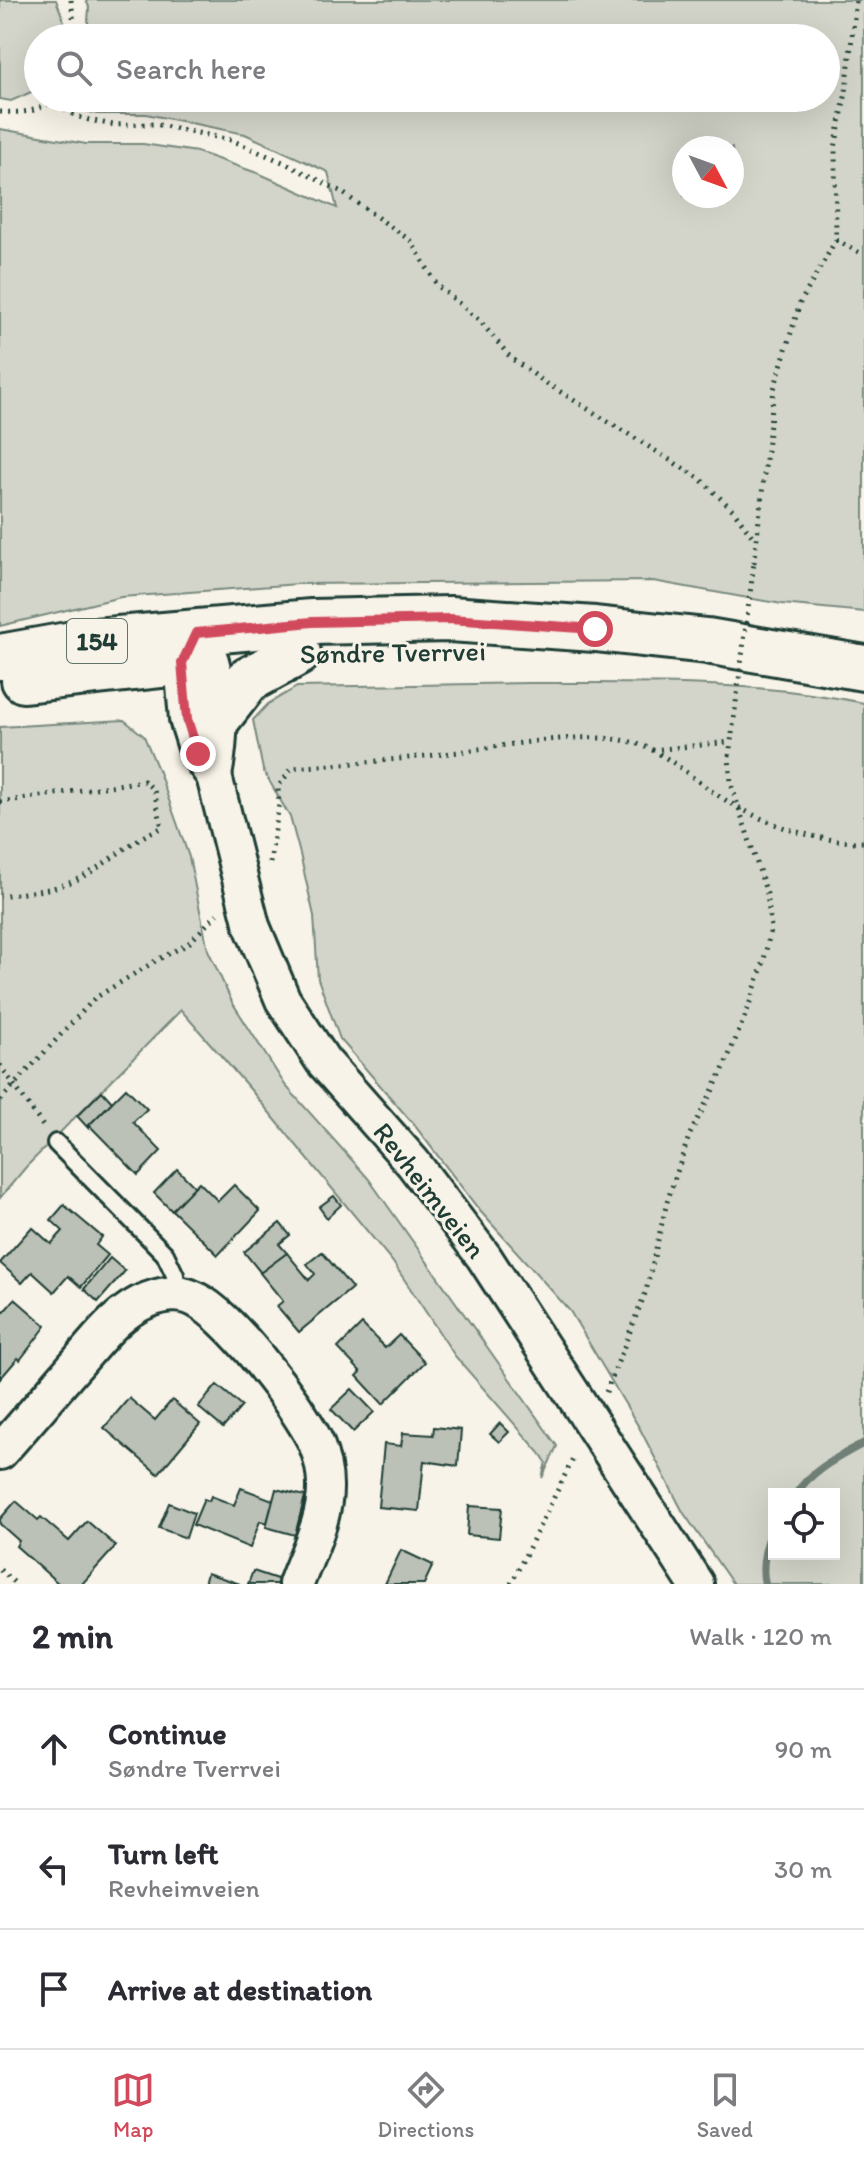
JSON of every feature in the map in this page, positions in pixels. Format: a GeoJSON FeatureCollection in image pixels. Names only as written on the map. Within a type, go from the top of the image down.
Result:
{"type":"FeatureCollection","features":[{"type":"Feature","properties":{"kind":"main road","name":"Søndre Tverrvei"},"geometry":{"type":"LineString","coordinates":[[0,684],[196,651],[312,622],[450,619],[595,629],[707,641],[864,668]]}},
{"type":"Feature","properties":{"kind":"main road","name":"Søndre Tverrvei"},"geometry":{"type":"LineString","coordinates":[[0,657],[84,642],[196,651],[298,653],[424,649],[788,656]]}},
{"type":"Feature","properties":{"kind":"main road","name":"154"},"geometry":{"type":"LineString","coordinates":[[219,717],[248,680],[298,653]]}},
{"type":"Feature","properties":{"kind":"street","name":"Revheimveien"},"geometry":{"type":"LineString","coordinates":[[196,651],[219,717],[219,750],[214,776]]}},
{"type":"Feature","properties":{"kind":"street","name":"Revheimveien"},"geometry":{"type":"LineString","coordinates":[[196,651],[187,719],[198,754],[214,776],[252,926],[271,977],[295,1022],[323,1061],[413,1163],[460,1224],[696,1584]]}},
{"type":"Feature","properties":{"kind":"street"},"geometry":{"type":"LineString","coordinates":[[0,1452],[118,1320],[150,1299],[177,1294],[198,1301],[232,1327],[274,1381],[315,1443],[324,1471],[324,1496],[296,1584]]}},
{"type":"Feature","properties":{"kind":"lane"},"geometry":{"type":"LineString","coordinates":[[56,1143],[165,1254],[175,1275],[177,1294]]}},
{"type":"Feature","properties":{"kind":"path"},"geometry":{"type":"LineString","coordinates":[[71,0],[74,24]]}},
{"type":"Feature","properties":{"kind":"path"},"geometry":{"type":"LineString","coordinates":[[592,1424],[639,1314],[667,1202],[689,1136],[714,1089],[742,1023],[769,943],[770,907],[731,784],[731,742],[774,389],[800,303],[836,240],[835,148],[846,92],[856,0]]}},
{"type":"Feature","properties":{"kind":"path"},"geometry":{"type":"LineString","coordinates":[[0,112],[24,111]]}},
{"type":"Feature","properties":{"kind":"path"},"geometry":{"type":"LineString","coordinates":[[75,112],[89,120],[113,125],[155,124],[231,140],[340,191],[411,241],[437,285],[480,321],[511,358],[699,478],[733,510],[755,540]]}},
{"type":"Feature","properties":{"kind":"path"},"geometry":{"type":"LineString","coordinates":[[836,240],[864,255]]}},
{"type":"Feature","properties":{"kind":"path"},"geometry":{"type":"LineString","coordinates":[[268,874],[279,804],[278,787],[292,768],[373,763],[582,738],[624,741],[651,751],[674,763],[739,810],[759,819],[812,835],[864,842]]}},
{"type":"Feature","properties":{"kind":"path"},"geometry":{"type":"LineString","coordinates":[[651,751],[731,742]]}},
{"type":"Feature","properties":{"kind":"path"},"geometry":{"type":"LineString","coordinates":[[0,802],[144,781],[154,790],[162,828],[147,834],[71,882],[0,896]]}},
{"type":"Feature","properties":{"kind":"path"},"geometry":{"type":"LineString","coordinates":[[0,1100],[95,998],[188,944]]}},
{"type":"Feature","properties":{"kind":"path"},"geometry":{"type":"LineString","coordinates":[[0,1065],[56,1143]]}},
{"type":"Feature","properties":{"kind":"path"},"geometry":{"type":"LineString","coordinates":[[511,1584],[576,1454]]}},
{"type":"Feature","properties":{"kind":"path"},"geometry":{"type":"LineString","coordinates":[[0,1570],[16,1584]]}},
{"type":"Feature","properties":{"kind":"shaded area"},"geometry":{"type":"Polygon","coordinates":[[[0,0],[56,0],[64,24],[24,24],[24,95],[11,101],[0,99],[0,0]]]}},
{"type":"Feature","properties":{"kind":"shaded area"},"geometry":{"type":"Polygon","coordinates":[[[86,0],[864,0],[864,612],[782,604],[653,581],[298,584],[121,597],[0,626],[0,129],[86,144],[143,144],[197,152],[260,174],[337,208],[328,172],[245,134],[146,114],[90,112],[840,112],[840,24],[88,24],[89,7],[86,0]]]}},
{"type":"Feature","properties":{"kind":"shaded area"},"geometry":{"type":"Polygon","coordinates":[[[529,683],[697,684],[781,690],[864,703],[864,1584],[733,1584],[683,1512],[640,1429],[570,1311],[480,1211],[415,1126],[340,1039],[318,979],[314,916],[290,817],[263,770],[253,720],[268,704],[297,687],[529,683]]]}},
{"type":"Feature","properties":{"kind":"shaded area"},"geometry":{"type":"Polygon","coordinates":[[[124,720],[144,736],[159,772],[189,857],[208,950],[232,1002],[285,1085],[368,1178],[557,1446],[542,1478],[546,1462],[540,1453],[455,1356],[392,1261],[181,1010],[26,1167],[0,1198],[0,727],[124,720]]]}},
{"type":"Feature","properties":{"kind":"building"},"geometry":{"type":"Polygon","coordinates":[[[126,1088],[147,1109],[133,1122],[161,1151],[138,1175],[89,1125],[126,1088]]]}},
{"type":"Feature","properties":{"kind":"building"},"geometry":{"type":"Polygon","coordinates":[[[102,1091],[112,1102],[89,1125],[89,1129],[77,1116],[102,1091]]]}},
{"type":"Feature","properties":{"kind":"building"},"geometry":{"type":"Polygon","coordinates":[[[177,1169],[195,1187],[172,1211],[154,1193],[177,1169]]]}},
{"type":"Feature","properties":{"kind":"building"},"geometry":{"type":"Polygon","coordinates":[[[199,1182],[218,1201],[234,1185],[260,1211],[218,1255],[172,1210],[199,1182]]]}},
{"type":"Feature","properties":{"kind":"building"},"geometry":{"type":"Polygon","coordinates":[[[334,1196],[341,1205],[327,1218],[319,1207],[334,1196]]]}},
{"type":"Feature","properties":{"kind":"building"},"geometry":{"type":"Polygon","coordinates":[[[64,1205],[102,1237],[96,1245],[108,1255],[81,1287],[68,1276],[54,1292],[32,1272],[22,1283],[0,1263],[32,1227],[51,1244],[63,1231],[51,1220],[64,1205]]]}},
{"type":"Feature","properties":{"kind":"building"},"geometry":{"type":"Polygon","coordinates":[[[280,1223],[290,1235],[279,1244],[287,1253],[261,1273],[244,1252],[280,1223]]]}},
{"type":"Feature","properties":{"kind":"building"},"geometry":{"type":"Polygon","coordinates":[[[322,1252],[352,1288],[299,1332],[277,1306],[283,1301],[260,1273],[287,1253],[309,1280],[315,1274],[307,1264],[322,1252]]]}},
{"type":"Feature","properties":{"kind":"building"},"geometry":{"type":"Polygon","coordinates":[[[110,1258],[125,1271],[98,1302],[84,1289],[110,1258]]]}},
{"type":"Feature","properties":{"kind":"building"},"geometry":{"type":"Polygon","coordinates":[[[15,1299],[46,1326],[20,1360],[18,1358],[0,1379],[0,1316],[15,1299]]]}},
{"type":"Feature","properties":{"kind":"building"},"geometry":{"type":"Polygon","coordinates":[[[362,1324],[385,1348],[399,1335],[425,1362],[383,1404],[357,1376],[361,1372],[338,1348],[362,1324]]]}},
{"type":"Feature","properties":{"kind":"building"},"geometry":{"type":"Polygon","coordinates":[[[217,1385],[242,1406],[223,1428],[198,1407],[217,1385]]]}},
{"type":"Feature","properties":{"kind":"building"},"geometry":{"type":"Polygon","coordinates":[[[352,1389],[374,1412],[353,1432],[331,1409],[352,1389]]]}},
{"type":"Feature","properties":{"kind":"building"},"geometry":{"type":"Polygon","coordinates":[[[129,1398],[155,1420],[172,1400],[200,1424],[158,1474],[104,1428],[129,1398]]]}},
{"type":"Feature","properties":{"kind":"building"},"geometry":{"type":"Polygon","coordinates":[[[500,1423],[509,1432],[499,1442],[490,1434],[500,1423]]]}},
{"type":"Feature","properties":{"kind":"building"},"geometry":{"type":"Polygon","coordinates":[[[434,1427],[461,1430],[458,1466],[424,1461],[419,1511],[378,1507],[384,1444],[401,1446],[403,1433],[433,1435],[434,1427]]]}},
{"type":"Feature","properties":{"kind":"building"},"geometry":{"type":"Polygon","coordinates":[[[241,1488],[273,1500],[267,1523],[260,1521],[250,1548],[193,1525],[204,1499],[209,1501],[211,1496],[234,1505],[241,1488]]]}},
{"type":"Feature","properties":{"kind":"building"},"geometry":{"type":"Polygon","coordinates":[[[276,1489],[305,1496],[295,1535],[266,1527],[276,1489]]]}},
{"type":"Feature","properties":{"kind":"building"},"geometry":{"type":"Polygon","coordinates":[[[16,1501],[69,1541],[87,1521],[116,1546],[82,1584],[59,1584],[16,1546],[19,1541],[0,1524],[0,1519],[16,1501]]]}},
{"type":"Feature","properties":{"kind":"building"},"geometry":{"type":"Polygon","coordinates":[[[169,1503],[194,1513],[186,1538],[159,1528],[169,1503]]]}},
{"type":"Feature","properties":{"kind":"building"},"geometry":{"type":"Polygon","coordinates":[[[469,1506],[502,1508],[499,1538],[467,1535],[469,1506]]]}},
{"type":"Feature","properties":{"kind":"building"},"geometry":{"type":"Polygon","coordinates":[[[401,1550],[433,1565],[424,1584],[385,1584],[401,1550]]]}},
{"type":"Feature","properties":{"kind":"building"},"geometry":{"type":"Polygon","coordinates":[[[253,1571],[280,1580],[279,1584],[248,1584],[253,1571]]]}},
{"type":"Feature","properties":{"kind":"building"},"geometry":{"type":"Polygon","coordinates":[[[207,1573],[240,1584],[204,1584],[207,1573]]]}},
{"type":"Feature","properties":{"kind":"waterway"},"geometry":{"type":"LineString","coordinates":[[800,1488],[817,1471],[864,1443]]}},
{"type":"Feature","properties":{"kind":"waterway"},"geometry":{"type":"LineString","coordinates":[[765,1584],[763,1571],[768,1541]]}},
{"type":"Feature","properties":{"kind":"route"},"geometry":{"type":"LineString","coordinates":[[198,754],[187,719],[182,663],[196,633],[312,622],[450,619],[595,629]]}}]}
